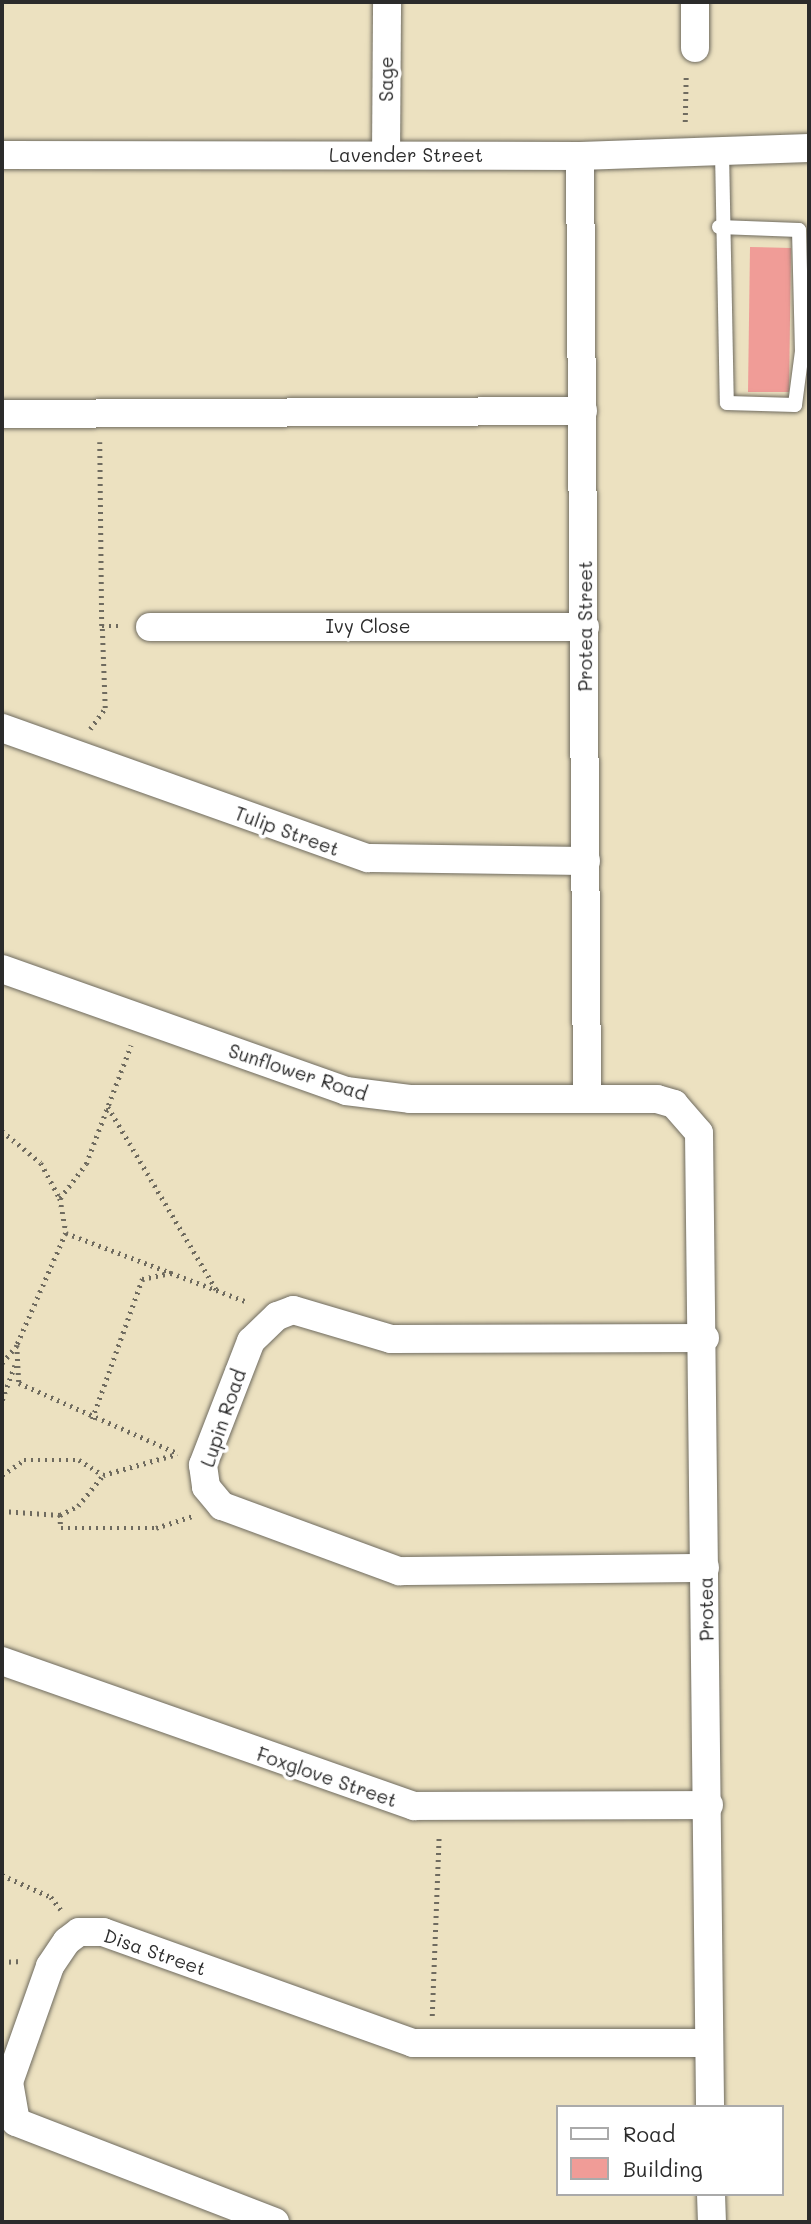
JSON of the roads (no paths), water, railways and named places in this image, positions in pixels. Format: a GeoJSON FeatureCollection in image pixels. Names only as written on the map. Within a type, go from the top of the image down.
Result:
{"type":"FeatureCollection","features":[{"type":"Feature","properties":{"kind":"street","name":"Sage"},"geometry":{"type":"LineString","coordinates":[[386,155],[387,2]]}},
{"type":"Feature","properties":{"kind":"street"},"geometry":{"type":"LineString","coordinates":[[695,2],[695,48]]}},
{"type":"Feature","properties":{"kind":"street","name":"Lavender Street"},"geometry":{"type":"LineString","coordinates":[[2,155],[580,156],[809,148]]}},
{"type":"Feature","properties":{"kind":"street","name":"Protea Street"},"geometry":{"type":"LineString","coordinates":[[580,156],[587,1095]]}},
{"type":"Feature","properties":{"kind":"street"},"geometry":{"type":"LineString","coordinates":[[2,414],[583,411]]}},
{"type":"Feature","properties":{"kind":"street","name":"Ivy Close"},"geometry":{"type":"LineString","coordinates":[[150,627],[585,627]]}},
{"type":"Feature","properties":{"kind":"street","name":"Tulip Street"},"geometry":{"type":"LineString","coordinates":[[2,728],[368,858],[586,861]]}},
{"type":"Feature","properties":{"kind":"street","name":"Sunflower Road"},"geometry":{"type":"LineString","coordinates":[[2,969],[375,1097],[587,1095],[657,1099],[687,1115]]}},
{"type":"Feature","properties":{"kind":"street","name":"Protea"},"geometry":{"type":"LineString","coordinates":[[687,1115],[702,1149],[710,2105]]}},
{"type":"Feature","properties":{"kind":"street","name":"Lupin Road"},"geometry":{"type":"LineString","coordinates":[[705,1338],[391,1339],[293,1310],[261,1328],[190,1459],[206,1487],[222,1506],[399,1571],[705,1568]]}},
{"type":"Feature","properties":{"kind":"street","name":"Foxglove Street"},"geometry":{"type":"LineString","coordinates":[[2,1661],[390,1801],[439,1807],[709,1805]]}},
{"type":"Feature","properties":{"kind":"street","name":"Disa Street"},"geometry":{"type":"LineString","coordinates":[[275,2222],[23,2130],[9,2112],[9,2082],[50,1966],[79,1932],[103,1932],[382,2034],[431,2045],[709,2043]]}},
{"type":"Feature","properties":{"kind":"street"},"geometry":{"type":"LineString","coordinates":[[712,2196],[712,2222]]}},
{"type":"Feature","properties":{"kind":"lane"},"geometry":{"type":"LineString","coordinates":[[719,227],[799,230],[806,351],[795,405],[727,403],[719,227],[722,152]]}}]}
